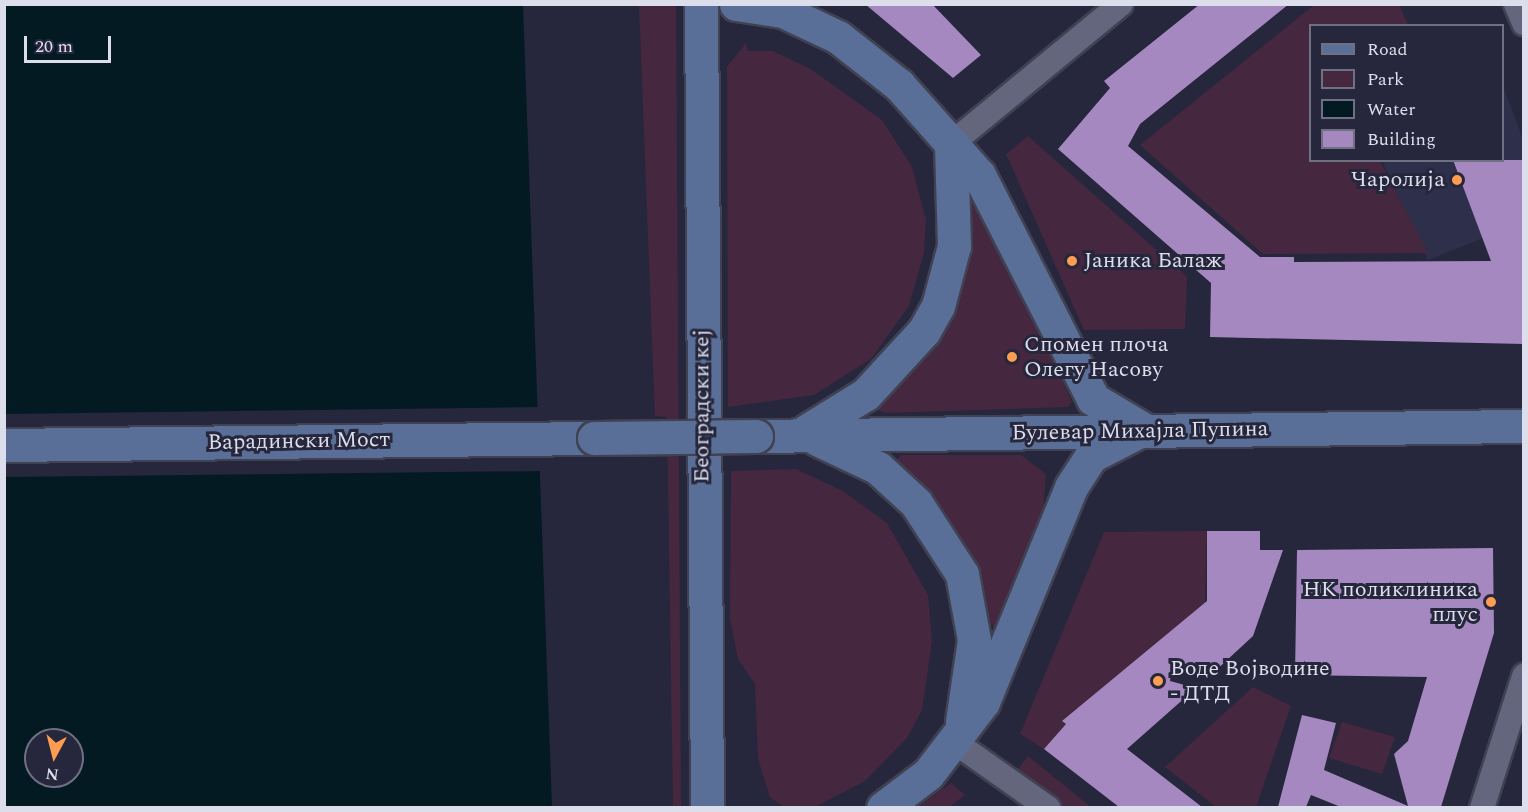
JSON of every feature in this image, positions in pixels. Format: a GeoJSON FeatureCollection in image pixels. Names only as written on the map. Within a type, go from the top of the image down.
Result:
{"type":"FeatureCollection","features":[{"type":"Feature","properties":{"kind":"main road","name":"Београдски кеј"},"geometry":{"type":"LineString","coordinates":[[701,4],[707,807]]}},
{"type":"Feature","properties":{"kind":"main road"},"geometry":{"type":"LineString","coordinates":[[736,4],[783,11],[838,37],[899,85],[979,175],[1093,399],[1147,430]]}},
{"type":"Feature","properties":{"kind":"main road"},"geometry":{"type":"LineString","coordinates":[[799,434],[833,419],[866,394],[924,331],[938,306],[954,246],[951,144]]}},
{"type":"Feature","properties":{"kind":"main road","name":"Булевар Михајла Пупина"},"geometry":{"type":"LineString","coordinates":[[756,436],[1524,426]]}},
{"type":"Feature","properties":{"kind":"main road"},"geometry":{"type":"LineString","coordinates":[[883,807],[928,774],[956,743],[1002,664],[1081,471],[1105,446],[1147,430]]}},
{"type":"Feature","properties":{"kind":"main road"},"geometry":{"type":"LineString","coordinates":[[799,434],[837,445],[878,468],[916,503],[962,574],[974,640],[956,743]]}},
{"type":"Feature","properties":{"kind":"main road","name":"Варадински Мост"},"geometry":{"type":"LineString","coordinates":[[4,445],[756,436]]}},
{"type":"Feature","properties":{"kind":"street"},"geometry":{"type":"LineString","coordinates":[[951,144],[1121,4]]}},
{"type":"Feature","properties":{"kind":"street"},"geometry":{"type":"LineString","coordinates":[[1516,4],[1524,23]]}},
{"type":"Feature","properties":{"kind":"street"},"geometry":{"type":"LineString","coordinates":[[1482,807],[1524,676]]}},
{"type":"Feature","properties":{"kind":"street"},"geometry":{"type":"LineString","coordinates":[[956,743],[1048,807]]}},
{"type":"Feature","properties":{"kind":"shaded area","name":"Чаролија"},"geometry":{"type":"Polygon","coordinates":[[[1504,89],[1523,139],[1523,200],[1495,233],[1428,260],[1382,162],[1504,162],[1504,89]]]}},
{"type":"Feature","properties":{"kind":"green space"},"geometry":{"type":"Polygon","coordinates":[[[639,5],[676,5],[681,807],[673,807],[667,417],[655,416],[639,5]]]}},
{"type":"Feature","properties":{"kind":"green space"},"geometry":{"type":"Polygon","coordinates":[[[1314,5],[1399,5],[1408,24],[1309,24],[1309,162],[1381,162],[1428,253],[1263,254],[1140,145],[1314,5]]]}},
{"type":"Feature","properties":{"kind":"green space"},"geometry":{"type":"Polygon","coordinates":[[[746,43],[748,51],[773,51],[812,70],[882,120],[912,167],[926,220],[924,253],[909,306],[871,359],[814,395],[728,407],[727,67],[746,43]]]}},
{"type":"Feature","properties":{"kind":"green space"},"geometry":{"type":"Polygon","coordinates":[[[1028,136],[1187,277],[1185,329],[1084,330],[1006,154],[1028,136]]]}},
{"type":"Feature","properties":{"kind":"green space"},"geometry":{"type":"Polygon","coordinates":[[[971,176],[1072,402],[1068,407],[885,413],[876,409],[878,402],[912,372],[938,336],[964,182],[971,176]]]}},
{"type":"Feature","properties":{"kind":"green space"},"geometry":{"type":"Polygon","coordinates":[[[901,455],[1021,455],[1046,474],[1042,524],[996,628],[989,623],[969,553],[923,489],[895,462],[901,455]]]}},
{"type":"Feature","properties":{"kind":"green space"},"geometry":{"type":"Polygon","coordinates":[[[796,469],[843,491],[887,523],[928,595],[932,641],[922,710],[907,738],[865,781],[815,807],[784,807],[770,797],[758,759],[755,684],[738,659],[730,619],[731,471],[796,469]]]}},
{"type":"Feature","properties":{"kind":"green space"},"geometry":{"type":"Polygon","coordinates":[[[1207,531],[1205,603],[1062,721],[1066,724],[1044,749],[1020,734],[1104,532],[1207,531]]]}},
{"type":"Feature","properties":{"kind":"green space"},"geometry":{"type":"Polygon","coordinates":[[[1253,687],[1291,706],[1256,807],[1216,807],[1165,767],[1253,687]]]}},
{"type":"Feature","properties":{"kind":"green space"},"geometry":{"type":"Polygon","coordinates":[[[1342,722],[1395,737],[1382,774],[1329,758],[1342,722]]]}},
{"type":"Feature","properties":{"kind":"green space"},"geometry":{"type":"Polygon","coordinates":[[[1028,756],[1091,807],[1059,807],[1015,773],[1028,756]]]}},
{"type":"Feature","properties":{"kind":"green space"},"geometry":{"type":"Polygon","coordinates":[[[951,783],[965,795],[949,807],[918,807],[951,783]]]}},
{"type":"Feature","properties":{"kind":"water"},"geometry":{"type":"Polygon","coordinates":[[[5,5],[523,5],[552,807],[5,808],[5,5]]]}},
{"type":"Feature","properties":{"kind":"pier"},"geometry":{"type":"Polygon","coordinates":[[[540,407],[543,471],[4,477],[5,414],[540,407]]]}},
{"type":"Feature","properties":{"kind":"building"},"geometry":{"type":"Polygon","coordinates":[[[865,4],[932,4],[981,55],[953,78],[865,4]]]}},
{"type":"Feature","properties":{"kind":"building"},"geometry":{"type":"Polygon","coordinates":[[[1200,4],[1289,4],[1140,124],[1128,146],[1260,257],[1294,257],[1294,262],[1491,261],[1454,162],[1524,160],[1524,344],[1210,337],[1211,283],[1058,149],[1110,88],[1104,81],[1200,4]]]}},
{"type":"Feature","properties":{"kind":"building"},"geometry":{"type":"Polygon","coordinates":[[[1207,531],[1260,531],[1260,550],[1283,550],[1253,636],[1213,673],[1171,672],[1170,681],[1196,688],[1127,749],[1202,807],[1119,807],[1044,749],[1066,724],[1062,721],[1207,601],[1207,531]]]}},
{"type":"Feature","properties":{"kind":"building"},"geometry":{"type":"Polygon","coordinates":[[[1493,548],[1494,633],[1441,807],[1341,807],[1311,795],[1306,807],[1278,807],[1302,715],[1336,723],[1324,770],[1408,806],[1394,754],[1408,741],[1427,677],[1295,675],[1297,550],[1493,548]]]}},
{"type":"Feature","properties":{"kind":"place","name":"Чаролија"},"geometry":{"type":"Point","coordinates":[1457,180]}},
{"type":"Feature","properties":{"kind":"place","name":"Јаника Балаж"},"geometry":{"type":"Point","coordinates":[1072,261]}},
{"type":"Feature","properties":{"kind":"place","name":"Спомен плоча Олегу Насову"},"geometry":{"type":"Point","coordinates":[1012,357]}},
{"type":"Feature","properties":{"kind":"place","name":"НК поликлиника плус"},"geometry":{"type":"Point","coordinates":[1491,602]}},
{"type":"Feature","properties":{"kind":"place","name":"Воде Војводине - ДТД"},"geometry":{"type":"Point","coordinates":[1158,681]}}]}
